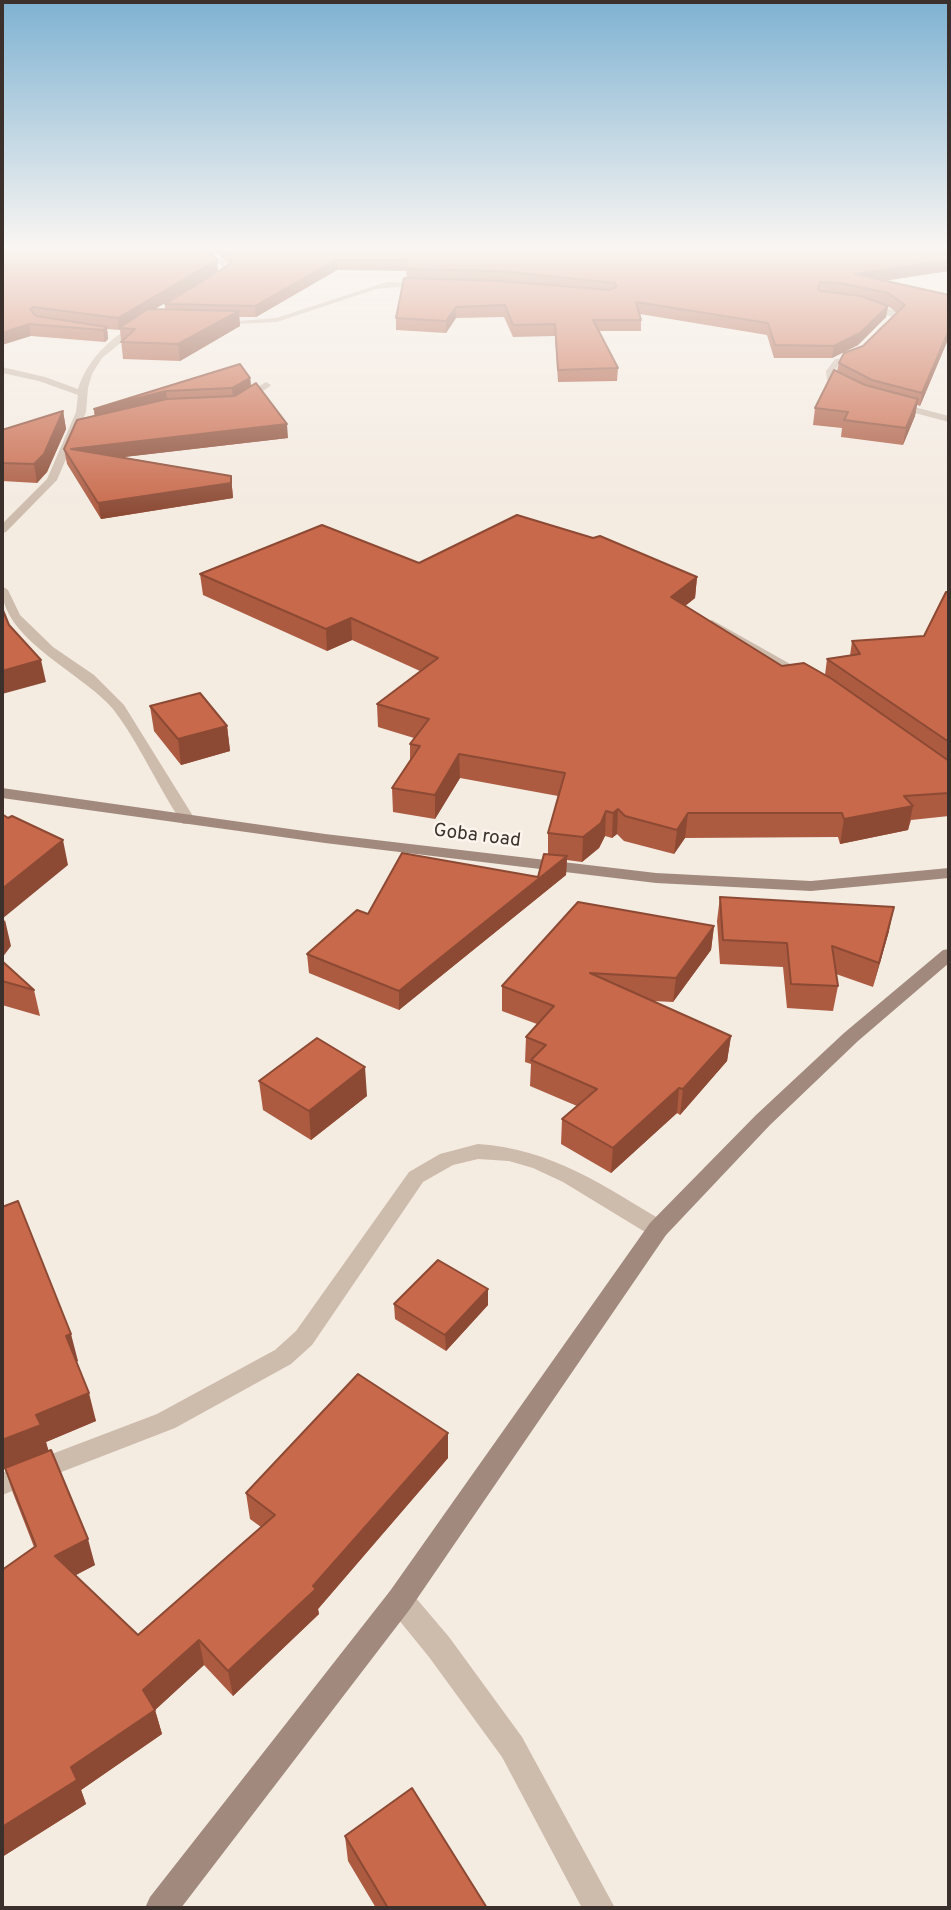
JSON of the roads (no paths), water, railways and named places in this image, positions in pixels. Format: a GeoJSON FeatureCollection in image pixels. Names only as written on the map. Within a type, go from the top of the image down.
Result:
{"type":"FeatureCollection","features":[{"type":"Feature","properties":{"kind":"main road","name":"Goba road"},"geometry":{"type":"LineString","coordinates":[[2,793],[188,821],[566,869],[737,884],[793,887],[867,883],[949,873]]}},
{"type":"Feature","properties":{"kind":"main road"},"geometry":{"type":"LineString","coordinates":[[161,1908],[400,1600],[658,1229],[763,1120],[851,1037],[949,954]]}},
{"type":"Feature","properties":{"kind":"street"},"geometry":{"type":"LineString","coordinates":[[2,530],[52,480],[81,412],[88,374],[99,356],[121,337]]}},
{"type":"Feature","properties":{"kind":"street"},"geometry":{"type":"LineString","coordinates":[[856,393],[830,377],[830,371],[838,361],[848,360],[865,349],[874,337]]}},
{"type":"Feature","properties":{"kind":"street"},"geometry":{"type":"LineString","coordinates":[[2,370],[42,379],[83,394]]}},
{"type":"Feature","properties":{"kind":"street"},"geometry":{"type":"LineString","coordinates":[[229,406],[266,385]]}},
{"type":"Feature","properties":{"kind":"street"},"geometry":{"type":"LineString","coordinates":[[885,402],[949,419]]}},
{"type":"Feature","properties":{"kind":"street"},"geometry":{"type":"LineString","coordinates":[[74,430],[86,427]]}},
{"type":"Feature","properties":{"kind":"street"},"geometry":{"type":"LineString","coordinates":[[2,590],[15,617],[48,650],[97,685],[120,708],[188,821]]}},
{"type":"Feature","properties":{"kind":"street"},"geometry":{"type":"LineString","coordinates":[[694,614],[813,683]]}},
{"type":"Feature","properties":{"kind":"street"},"geometry":{"type":"LineString","coordinates":[[2,1484],[166,1422],[283,1357],[304,1338],[416,1177],[434,1163],[454,1154],[508,1152],[540,1160],[658,1229]]}},
{"type":"Feature","properties":{"kind":"street"},"geometry":{"type":"LineString","coordinates":[[400,1600],[439,1647],[512,1747],[599,1908]]}}]}
